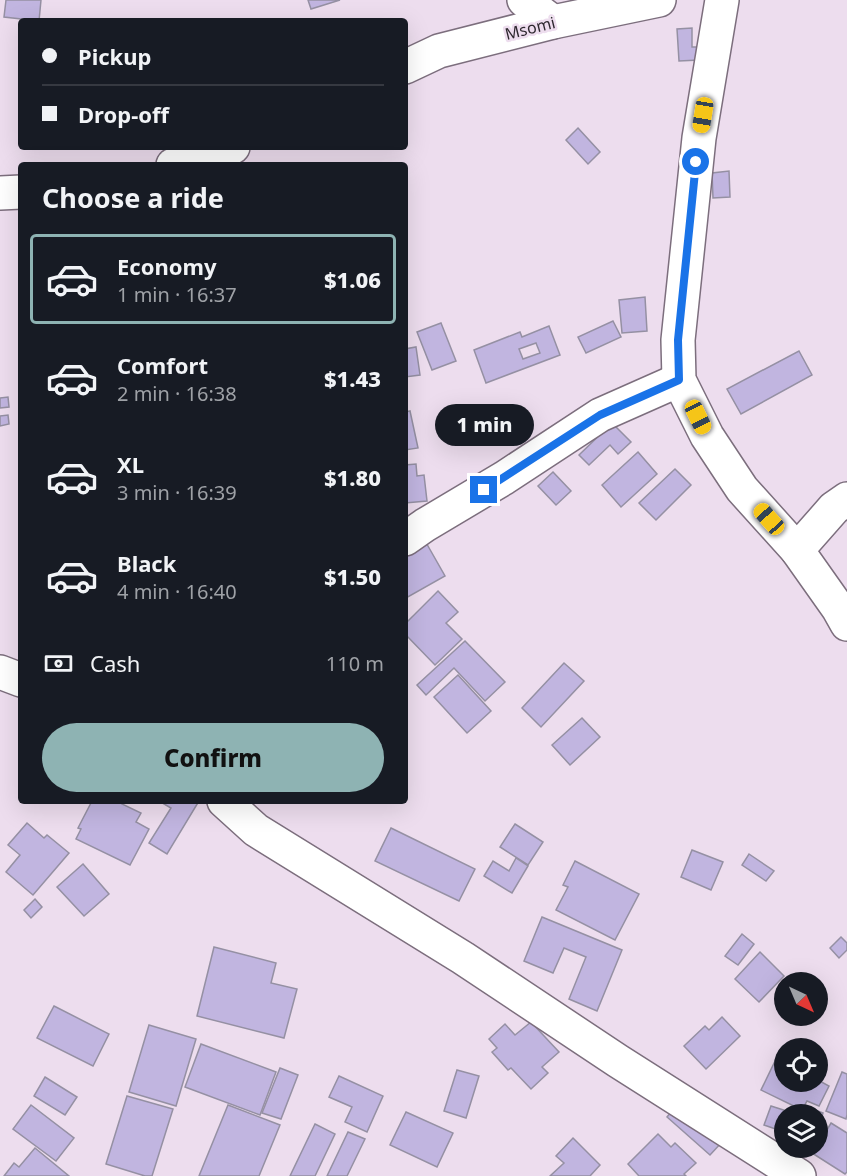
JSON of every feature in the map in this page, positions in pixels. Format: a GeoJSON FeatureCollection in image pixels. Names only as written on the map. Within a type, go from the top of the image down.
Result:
{"type":"FeatureCollection","features":[{"type":"Feature","properties":{"kind":"street"},"geometry":{"type":"LineString","coordinates":[[524,0],[553,22]]}},
{"type":"Feature","properties":{"kind":"street","name":"Msomi"},"geometry":{"type":"LineString","coordinates":[[408,66],[439,51],[553,22],[659,0]]}},
{"type":"Feature","properties":{"kind":"street"},"geometry":{"type":"LineString","coordinates":[[722,0],[698,150],[678,340],[679,380],[707,436],[742,489],[797,550],[847,624]]}},
{"type":"Feature","properties":{"kind":"street"},"geometry":{"type":"LineString","coordinates":[[183,162],[222,150]]}},
{"type":"Feature","properties":{"kind":"street"},"geometry":{"type":"LineString","coordinates":[[0,193],[18,192]]}},
{"type":"Feature","properties":{"kind":"street"},"geometry":{"type":"LineString","coordinates":[[408,537],[600,415],[679,380]]}},
{"type":"Feature","properties":{"kind":"street"},"geometry":{"type":"LineString","coordinates":[[797,550],[834,508],[847,499]]}},
{"type":"Feature","properties":{"kind":"street"},"geometry":{"type":"LineString","coordinates":[[0,672],[18,679]]}},
{"type":"Feature","properties":{"kind":"street"},"geometry":{"type":"LineString","coordinates":[[227,804],[256,830],[463,958],[618,1061],[799,1176]]}},
{"type":"Feature","properties":{"kind":"building"},"geometry":{"type":"Polygon","coordinates":[[[6,0],[41,0],[39,18],[4,17],[6,0]]]}},
{"type":"Feature","properties":{"kind":"building"},"geometry":{"type":"Polygon","coordinates":[[[308,0],[340,0],[311,9],[308,0]]]}},
{"type":"Feature","properties":{"kind":"building"},"geometry":{"type":"Polygon","coordinates":[[[692,28],[692,47],[698,47],[699,60],[679,61],[677,29],[692,28]]]}},
{"type":"Feature","properties":{"kind":"building"},"geometry":{"type":"Polygon","coordinates":[[[578,128],[600,152],[588,164],[566,140],[578,128]]]}},
{"type":"Feature","properties":{"kind":"building"},"geometry":{"type":"Polygon","coordinates":[[[729,171],[730,197],[713,198],[712,173],[729,171]]]}},
{"type":"Feature","properties":{"kind":"building"},"geometry":{"type":"Polygon","coordinates":[[[645,297],[647,331],[622,333],[619,300],[645,297]]]}},
{"type":"Feature","properties":{"kind":"building"},"geometry":{"type":"Polygon","coordinates":[[[613,321],[621,337],[586,353],[578,337],[613,321]]]}},
{"type":"Feature","properties":{"kind":"building"},"geometry":{"type":"Polygon","coordinates":[[[441,323],[456,361],[432,370],[417,332],[441,323]]]}},
{"type":"Feature","properties":{"kind":"building"},"geometry":{"type":"Polygon","coordinates":[[[549,326],[560,355],[486,383],[474,350],[520,332],[522,337],[549,326]],[[536,343],[519,349],[523,359],[540,353],[536,343]]]}},
{"type":"Feature","properties":{"kind":"building"},"geometry":{"type":"Polygon","coordinates":[[[416,347],[420,375],[408,377],[408,348],[416,347]]]}},
{"type":"Feature","properties":{"kind":"building"},"geometry":{"type":"Polygon","coordinates":[[[799,351],[812,375],[741,414],[727,389],[799,351]]]}},
{"type":"Feature","properties":{"kind":"building"},"geometry":{"type":"Polygon","coordinates":[[[8,397],[9,407],[0,408],[0,398],[8,397]]]}},
{"type":"Feature","properties":{"kind":"building"},"geometry":{"type":"Polygon","coordinates":[[[408,411],[410,411],[418,448],[408,450],[408,411]]]}},
{"type":"Feature","properties":{"kind":"building"},"geometry":{"type":"Polygon","coordinates":[[[8,415],[9,424],[0,426],[0,416],[8,415]]]}},
{"type":"Feature","properties":{"kind":"building"},"geometry":{"type":"Polygon","coordinates":[[[612,423],[631,442],[618,454],[610,445],[589,465],[579,455],[612,423]]]}},
{"type":"Feature","properties":{"kind":"building"},"geometry":{"type":"Polygon","coordinates":[[[638,452],[657,474],[621,507],[602,485],[638,452]]]}},
{"type":"Feature","properties":{"kind":"building"},"geometry":{"type":"Polygon","coordinates":[[[416,464],[417,476],[424,475],[427,501],[408,503],[408,465],[416,464]]]}},
{"type":"Feature","properties":{"kind":"building"},"geometry":{"type":"Polygon","coordinates":[[[675,469],[691,485],[656,520],[639,503],[675,469]]]}},
{"type":"Feature","properties":{"kind":"building"},"geometry":{"type":"Polygon","coordinates":[[[553,472],[571,491],[556,505],[538,486],[553,472]]]}},
{"type":"Feature","properties":{"kind":"building"},"geometry":{"type":"Polygon","coordinates":[[[424,539],[445,576],[408,597],[408,548],[424,539]]]}},
{"type":"Feature","properties":{"kind":"building"},"geometry":{"type":"Polygon","coordinates":[[[438,591],[458,612],[446,623],[462,639],[435,665],[408,637],[408,621],[438,591]]]}},
{"type":"Feature","properties":{"kind":"building"},"geometry":{"type":"Polygon","coordinates":[[[465,641],[505,682],[485,701],[454,668],[426,695],[417,685],[465,641]]]}},
{"type":"Feature","properties":{"kind":"building"},"geometry":{"type":"Polygon","coordinates":[[[564,663],[584,681],[541,727],[522,708],[564,663]]]}},
{"type":"Feature","properties":{"kind":"building"},"geometry":{"type":"Polygon","coordinates":[[[458,675],[491,711],[467,733],[434,697],[458,675]]]}},
{"type":"Feature","properties":{"kind":"building"},"geometry":{"type":"Polygon","coordinates":[[[582,718],[600,737],[570,765],[552,745],[582,718]]]}},
{"type":"Feature","properties":{"kind":"building"},"geometry":{"type":"Polygon","coordinates":[[[90,804],[122,804],[141,813],[136,822],[149,829],[130,865],[76,839],[81,829],[78,828],[90,804]]]}},
{"type":"Feature","properties":{"kind":"building"},"geometry":{"type":"Polygon","coordinates":[[[164,804],[197,804],[167,854],[149,843],[171,808],[164,804]]]}},
{"type":"Feature","properties":{"kind":"building"},"geometry":{"type":"Polygon","coordinates":[[[27,823],[44,838],[47,835],[69,853],[33,895],[6,872],[20,855],[8,845],[27,823]]]}},
{"type":"Feature","properties":{"kind":"building"},"geometry":{"type":"Polygon","coordinates":[[[515,824],[543,842],[528,865],[500,847],[515,824]]]}},
{"type":"Feature","properties":{"kind":"building"},"geometry":{"type":"Polygon","coordinates":[[[391,828],[475,869],[459,901],[375,861],[391,828]]]}},
{"type":"Feature","properties":{"kind":"building"},"geometry":{"type":"Polygon","coordinates":[[[692,850],[723,862],[711,890],[681,877],[692,850]]]}},
{"type":"Feature","properties":{"kind":"building"},"geometry":{"type":"Polygon","coordinates":[[[749,854],[774,871],[766,881],[742,865],[749,854]]]}},
{"type":"Feature","properties":{"kind":"building"},"geometry":{"type":"Polygon","coordinates":[[[516,858],[528,866],[512,893],[484,876],[493,861],[509,871],[516,858]]]}},
{"type":"Feature","properties":{"kind":"building"},"geometry":{"type":"Polygon","coordinates":[[[575,861],[639,894],[615,940],[556,910],[568,887],[563,885],[575,861]]]}},
{"type":"Feature","properties":{"kind":"building"},"geometry":{"type":"Polygon","coordinates":[[[83,864],[109,894],[84,916],[57,887],[83,864]]]}},
{"type":"Feature","properties":{"kind":"building"},"geometry":{"type":"Polygon","coordinates":[[[35,899],[42,907],[31,918],[24,910],[35,899]]]}},
{"type":"Feature","properties":{"kind":"building"},"geometry":{"type":"Polygon","coordinates":[[[542,917],[622,950],[597,1011],[569,999],[586,957],[564,948],[553,973],[524,961],[542,917]]]}},
{"type":"Feature","properties":{"kind":"building"},"geometry":{"type":"Polygon","coordinates":[[[742,934],[754,944],[738,965],[725,956],[742,934]]]}},
{"type":"Feature","properties":{"kind":"building"},"geometry":{"type":"Polygon","coordinates":[[[841,937],[847,943],[847,950],[839,958],[830,948],[841,937]]]}},
{"type":"Feature","properties":{"kind":"building"},"geometry":{"type":"Polygon","coordinates":[[[214,947],[276,963],[271,983],[297,989],[284,1038],[197,1016],[214,947]]]}},
{"type":"Feature","properties":{"kind":"building"},"geometry":{"type":"Polygon","coordinates":[[[760,952],[780,972],[774,972],[774,986],[759,1002],[735,979],[760,952]]]}},
{"type":"Feature","properties":{"kind":"building"},"geometry":{"type":"Polygon","coordinates":[[[54,1006],[109,1034],[93,1066],[37,1038],[54,1006]]]}},
{"type":"Feature","properties":{"kind":"building"},"geometry":{"type":"Polygon","coordinates":[[[722,1017],[740,1036],[706,1069],[684,1046],[705,1026],[709,1030],[722,1017]]]}},
{"type":"Feature","properties":{"kind":"building"},"geometry":{"type":"Polygon","coordinates":[[[531,1022],[559,1052],[542,1067],[548,1073],[531,1089],[511,1068],[508,1070],[492,1052],[497,1048],[489,1039],[505,1024],[515,1035],[531,1022]]]}},
{"type":"Feature","properties":{"kind":"building"},"geometry":{"type":"Polygon","coordinates":[[[149,1025],[196,1039],[176,1106],[129,1092],[149,1025]]]}},
{"type":"Feature","properties":{"kind":"building"},"geometry":{"type":"Polygon","coordinates":[[[201,1044],[276,1072],[260,1115],[185,1087],[201,1044]]]}},
{"type":"Feature","properties":{"kind":"building"},"geometry":{"type":"Polygon","coordinates":[[[774,1063],[774,1092],[826,1092],[820,1104],[807,1101],[805,1104],[790,1104],[761,1090],[774,1063]]]}},
{"type":"Feature","properties":{"kind":"building"},"geometry":{"type":"Polygon","coordinates":[[[280,1068],[298,1075],[281,1119],[262,1113],[280,1068]]]}},
{"type":"Feature","properties":{"kind":"building"},"geometry":{"type":"Polygon","coordinates":[[[457,1070],[479,1076],[466,1118],[444,1111],[457,1070]]]}},
{"type":"Feature","properties":{"kind":"building"},"geometry":{"type":"Polygon","coordinates":[[[842,1072],[847,1074],[846,1119],[828,1112],[828,1106],[842,1072]]]}},
{"type":"Feature","properties":{"kind":"building"},"geometry":{"type":"Polygon","coordinates":[[[339,1076],[383,1096],[367,1132],[345,1122],[352,1107],[329,1097],[339,1076]]]}},
{"type":"Feature","properties":{"kind":"building"},"geometry":{"type":"Polygon","coordinates":[[[45,1077],[77,1097],[65,1115],[34,1096],[45,1077]]]}},
{"type":"Feature","properties":{"kind":"building"},"geometry":{"type":"Polygon","coordinates":[[[127,1096],[173,1109],[152,1176],[106,1164],[127,1096]]]}},
{"type":"Feature","properties":{"kind":"building"},"geometry":{"type":"Polygon","coordinates":[[[678,1104],[722,1142],[710,1155],[667,1117],[678,1104]]]}},
{"type":"Feature","properties":{"kind":"building"},"geometry":{"type":"Polygon","coordinates":[[[31,1105],[74,1138],[56,1161],[13,1129],[31,1105]]]}},
{"type":"Feature","properties":{"kind":"building"},"geometry":{"type":"Polygon","coordinates":[[[228,1105],[280,1125],[259,1176],[199,1176],[228,1105]]]}},
{"type":"Feature","properties":{"kind":"building"},"geometry":{"type":"Polygon","coordinates":[[[771,1106],[774,1107],[774,1128],[764,1125],[771,1106]]]}},
{"type":"Feature","properties":{"kind":"building"},"geometry":{"type":"Polygon","coordinates":[[[406,1112],[453,1133],[437,1167],[390,1145],[406,1112]]]}},
{"type":"Feature","properties":{"kind":"building"},"geometry":{"type":"Polygon","coordinates":[[[831,1123],[847,1133],[847,1172],[845,1174],[820,1158],[828,1158],[828,1128],[831,1123]]]}},
{"type":"Feature","properties":{"kind":"building"},"geometry":{"type":"Polygon","coordinates":[[[315,1124],[335,1134],[315,1176],[290,1176],[315,1124]]]}},
{"type":"Feature","properties":{"kind":"building"},"geometry":{"type":"Polygon","coordinates":[[[348,1132],[365,1139],[347,1176],[327,1176],[348,1132]]]}},
{"type":"Feature","properties":{"kind":"building"},"geometry":{"type":"Polygon","coordinates":[[[658,1134],[671,1147],[675,1143],[696,1163],[684,1174],[686,1176],[639,1176],[628,1164],[658,1134]]]}},
{"type":"Feature","properties":{"kind":"building"},"geometry":{"type":"Polygon","coordinates":[[[573,1138],[600,1165],[590,1176],[550,1176],[564,1163],[556,1156],[573,1138]]]}},
{"type":"Feature","properties":{"kind":"building"},"geometry":{"type":"Polygon","coordinates":[[[35,1148],[69,1176],[4,1176],[14,1163],[19,1167],[35,1148]]]}},
{"type":"Feature","properties":{"kind":"route"},"geometry":{"type":"LineString","coordinates":[[484,490],[600,415],[679,380],[678,340],[696,162]]}}]}
